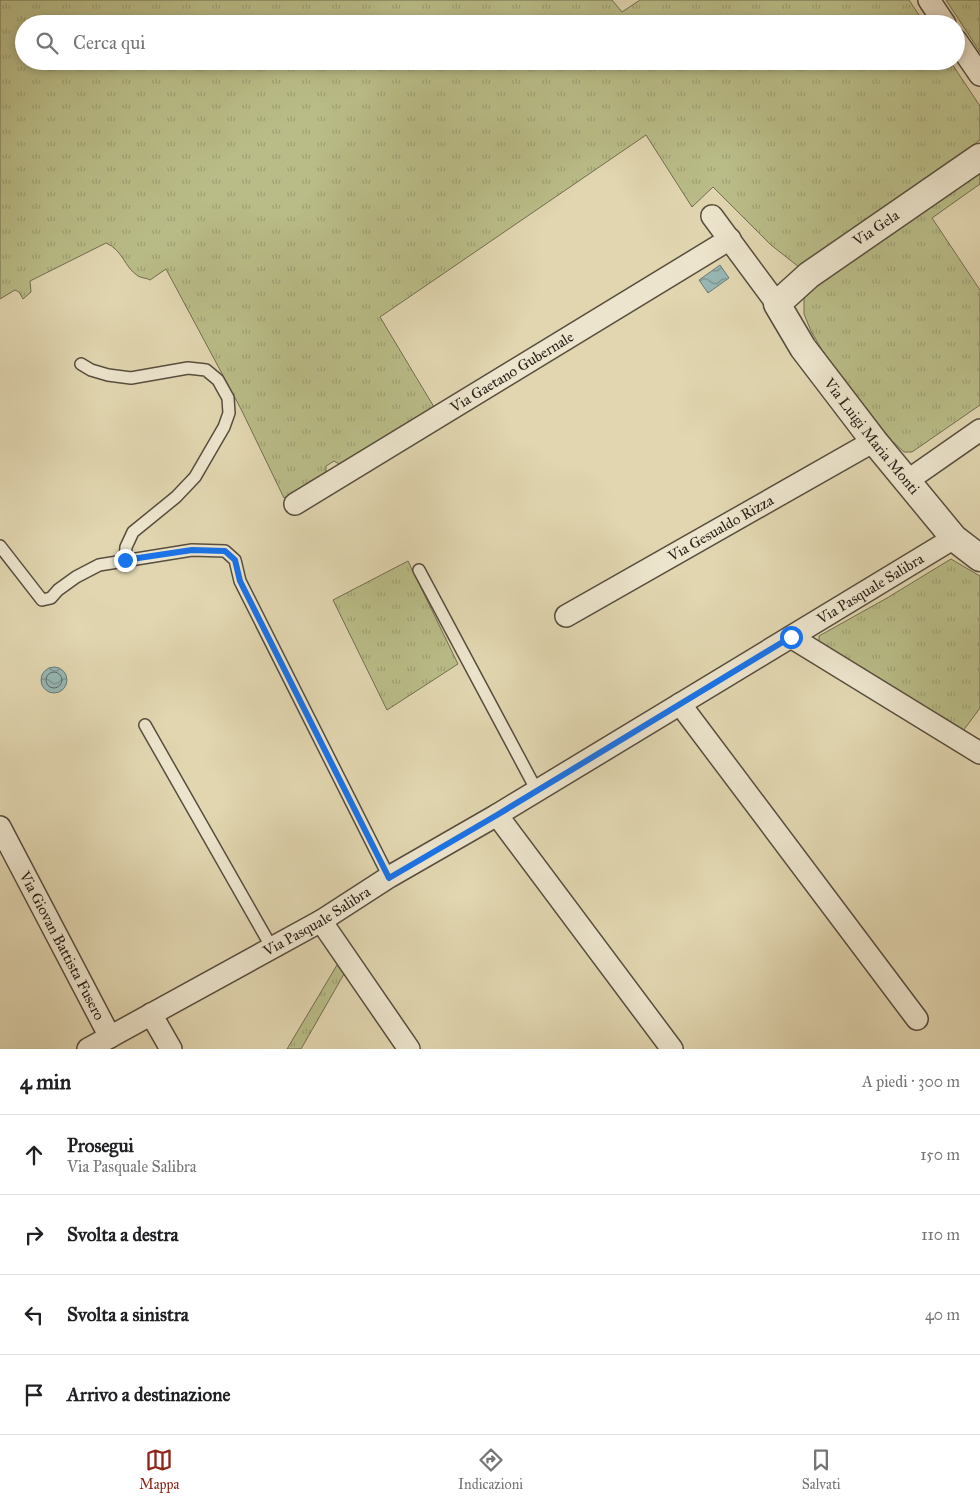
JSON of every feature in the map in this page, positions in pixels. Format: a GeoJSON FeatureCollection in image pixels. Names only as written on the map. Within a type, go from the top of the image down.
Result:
{"type":"FeatureCollection","features":[{"type":"Feature","properties":{"kind":"street"},"geometry":{"type":"LineString","coordinates":[[929,0],[939,15]]}},
{"type":"Feature","properties":{"kind":"street"},"geometry":{"type":"LineString","coordinates":[[965,53],[980,75]]}},
{"type":"Feature","properties":{"kind":"street","name":"Via Gela"},"geometry":{"type":"LineString","coordinates":[[777,304],[809,275],[980,157]]}},
{"type":"Feature","properties":{"kind":"street"},"geometry":{"type":"LineString","coordinates":[[712,216],[777,304]]}},
{"type":"Feature","properties":{"kind":"street","name":"Via Gaetano Gubernale"},"geometry":{"type":"LineString","coordinates":[[295,504],[730,240]]}},
{"type":"Feature","properties":{"kind":"street","name":"Via Luigi Maria Monti"},"geometry":{"type":"LineString","coordinates":[[777,304],[803,348],[874,441],[954,538],[980,558]]}},
{"type":"Feature","properties":{"kind":"street"},"geometry":{"type":"LineString","coordinates":[[907,481],[980,430]]}},
{"type":"Feature","properties":{"kind":"street","name":"Via Gesualdo Rizza"},"geometry":{"type":"LineString","coordinates":[[566,616],[874,441]]}},
{"type":"Feature","properties":{"kind":"street","name":"Via Pasquale Salibra"},"geometry":{"type":"LineString","coordinates":[[88,1049],[321,921],[389,878],[537,791],[954,538]]}},
{"type":"Feature","properties":{"kind":"street"},"geometry":{"type":"LineString","coordinates":[[791,637],[980,753]]}},
{"type":"Feature","properties":{"kind":"street"},"geometry":{"type":"LineString","coordinates":[[680,704],[917,1019]]}},
{"type":"Feature","properties":{"kind":"street"},"geometry":{"type":"LineString","coordinates":[[497,815],[672,1049]]}},
{"type":"Feature","properties":{"kind":"street","name":"Via Giovan Battista Fusero"},"geometry":{"type":"LineString","coordinates":[[0,827],[110,1037]]}},
{"type":"Feature","properties":{"kind":"street"},"geometry":{"type":"LineString","coordinates":[[321,921],[409,1049]]}},
{"type":"Feature","properties":{"kind":"street"},"geometry":{"type":"LineString","coordinates":[[151,1014],[171,1049]]}},
{"type":"Feature","properties":{"kind":"lane"},"geometry":{"type":"LineString","coordinates":[[81,364],[108,376],[131,378],[188,368],[206,370],[218,380],[228,398],[229,413],[224,427],[195,477],[176,497],[134,532],[126,547],[125,560]]}},
{"type":"Feature","properties":{"kind":"lane"},"geometry":{"type":"LineString","coordinates":[[0,546],[42,600],[51,598],[76,576],[100,565],[192,550],[225,551],[235,560],[240,581],[389,878]]}},
{"type":"Feature","properties":{"kind":"lane"},"geometry":{"type":"LineString","coordinates":[[419,570],[537,791]]}},
{"type":"Feature","properties":{"kind":"lane"},"geometry":{"type":"LineString","coordinates":[[146,726],[272,948]]}},
{"type":"Feature","properties":{"kind":"green space"},"geometry":{"type":"Polygon","coordinates":[[[0,0],[612,0],[622,12],[640,0],[909,0],[919,15],[15,15],[15,70],[956,70],[980,106],[980,140],[799,267],[771,245],[713,187],[692,207],[646,135],[380,317],[434,407],[339,464],[334,461],[326,466],[326,472],[284,498],[242,411],[166,269],[150,280],[139,277],[129,268],[120,254],[106,243],[30,281],[31,292],[23,299],[19,292],[15,290],[0,299],[0,0]]]}},
{"type":"Feature","properties":{"kind":"green space"},"geometry":{"type":"Polygon","coordinates":[[[946,0],[980,0],[980,52],[965,29],[965,15],[956,15],[946,0]]]}},
{"type":"Feature","properties":{"kind":"green space"},"geometry":{"type":"Polygon","coordinates":[[[980,168],[980,184],[932,218],[980,290],[980,405],[912,452],[904,452],[891,440],[822,350],[804,314],[804,297],[812,284],[980,168]]]}},
{"type":"Feature","properties":{"kind":"green space"},"geometry":{"type":"Polygon","coordinates":[[[951,559],[980,576],[980,708],[960,735],[819,643],[819,636],[951,559]]]}},
{"type":"Feature","properties":{"kind":"green space"},"geometry":{"type":"Polygon","coordinates":[[[408,561],[458,664],[387,710],[333,600],[408,561]]]}},
{"type":"Feature","properties":{"kind":"green space"},"geometry":{"type":"Polygon","coordinates":[[[337,965],[344,974],[301,1049],[287,1049],[337,965]]]}},
{"type":"Feature","properties":{"kind":"water"},"geometry":{"type":"Polygon","coordinates":[[[720,265],[729,278],[708,293],[699,280],[720,265]]]}},
{"type":"Feature","properties":{"kind":"water"},"geometry":{"type":"Polygon","coordinates":[[[54,667],[63,671],[67,680],[63,689],[54,693],[45,689],[41,680],[45,671],[54,667]]]}},
{"type":"Feature","properties":{"kind":"route"},"geometry":{"type":"LineString","coordinates":[[125,560],[192,550],[225,551],[235,560],[240,581],[389,878],[791,637]]}}]}
